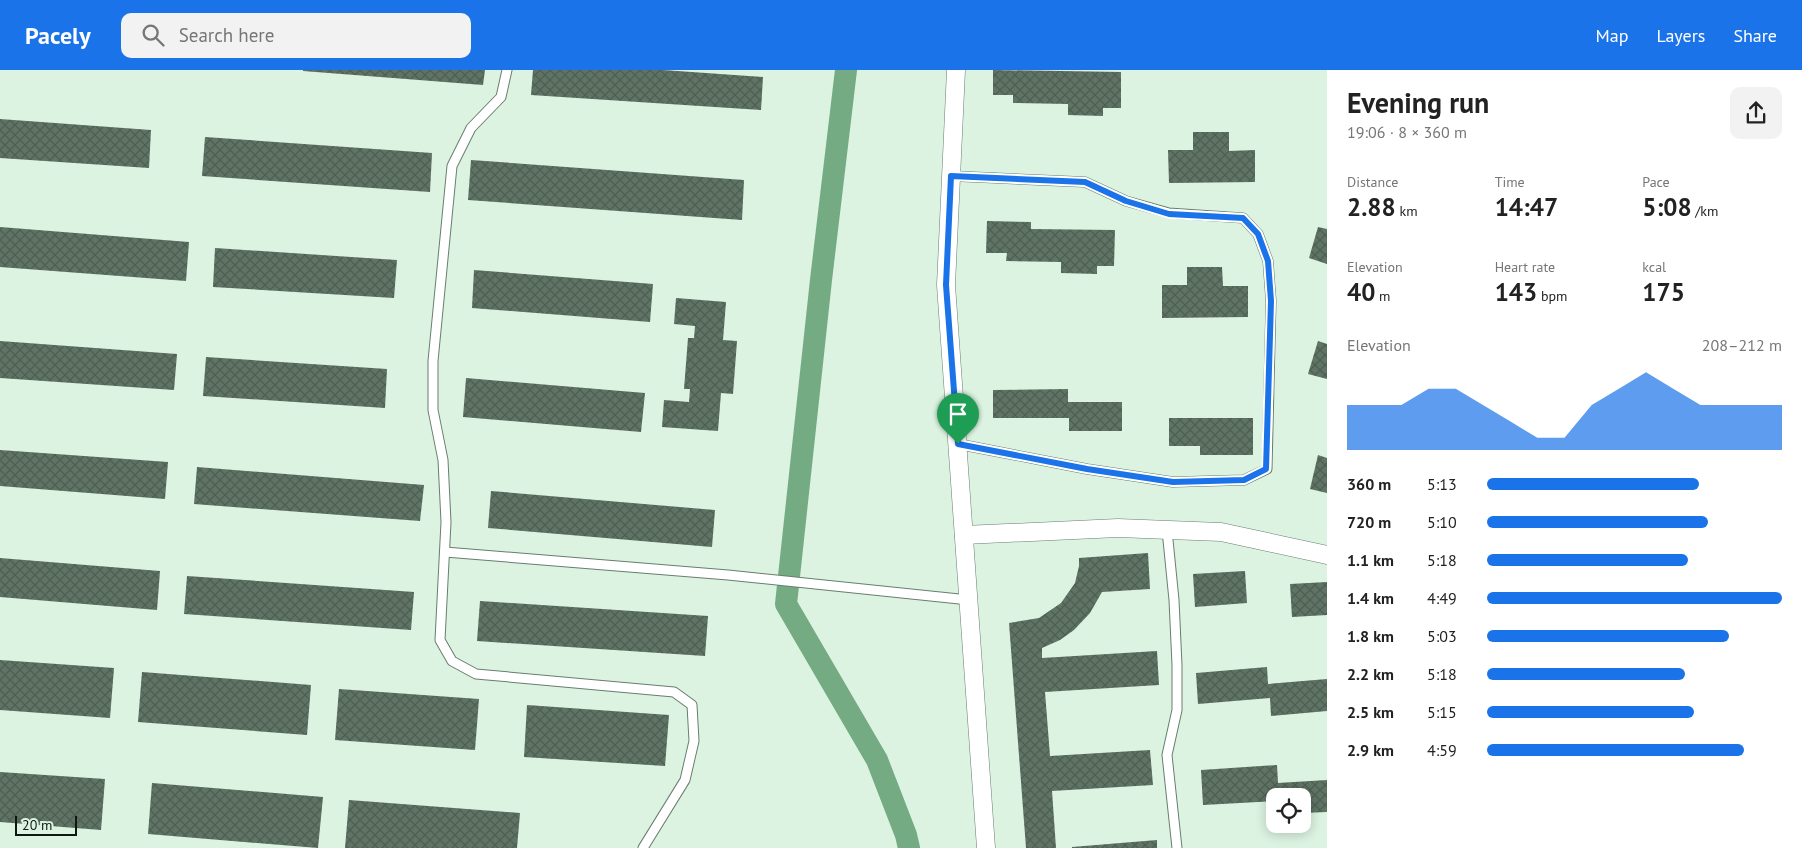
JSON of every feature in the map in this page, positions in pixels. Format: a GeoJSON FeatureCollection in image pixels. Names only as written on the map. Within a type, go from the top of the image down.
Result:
{"type":"FeatureCollection","features":[{"type":"Feature","properties":{"kind":"street"},"geometry":{"type":"LineString","coordinates":[[956,70],[946,285],[986,848]]}},
{"type":"Feature","properties":{"kind":"street"},"geometry":{"type":"LineString","coordinates":[[964,535],[1118,528],[1222,532],[1327,555]]}},
{"type":"Feature","properties":{"kind":"lane"},"geometry":{"type":"LineString","coordinates":[[507,70],[501,97],[471,128],[452,166],[433,361],[433,410],[443,460],[446,522],[440,640],[452,661],[476,674],[674,692],[692,705],[694,741],[685,780],[643,848]]}},
{"type":"Feature","properties":{"kind":"lane"},"geometry":{"type":"LineString","coordinates":[[951,176],[1085,182],[1126,201],[1169,214],[1243,218],[1258,234],[1268,261],[1271,301],[1266,469],[1244,480],[1173,482],[1087,469],[958,444]]}},
{"type":"Feature","properties":{"kind":"lane"},"geometry":{"type":"LineString","coordinates":[[1167,530],[1174,600],[1177,710],[1167,755],[1177,848]]}},
{"type":"Feature","properties":{"kind":"lane"},"geometry":{"type":"LineString","coordinates":[[445,552],[728,575],[969,600]]}},
{"type":"Feature","properties":{"kind":"building"},"geometry":{"type":"Polygon","coordinates":[[[303,70],[485,70],[483,85],[303,70]]]}},
{"type":"Feature","properties":{"kind":"building"},"geometry":{"type":"Polygon","coordinates":[[[533,70],[663,70],[763,77],[761,110],[531,95],[533,70]]]}},
{"type":"Feature","properties":{"kind":"building"},"geometry":{"type":"Polygon","coordinates":[[[993,70],[1121,72],[1121,108],[1103,108],[1103,116],[1068,115],[1068,104],[1013,103],[1013,95],[993,95],[993,70]]]}},
{"type":"Feature","properties":{"kind":"building"},"geometry":{"type":"Polygon","coordinates":[[[0,119],[151,130],[149,168],[0,158],[0,119]]]}},
{"type":"Feature","properties":{"kind":"building"},"geometry":{"type":"Polygon","coordinates":[[[1193,132],[1229,132],[1229,151],[1255,150],[1255,182],[1169,183],[1168,150],[1193,150],[1193,132]]]}},
{"type":"Feature","properties":{"kind":"building"},"geometry":{"type":"Polygon","coordinates":[[[205,137],[432,153],[430,192],[202,176],[205,137]]]}},
{"type":"Feature","properties":{"kind":"building"},"geometry":{"type":"Polygon","coordinates":[[[471,160],[744,180],[742,220],[468,200],[471,160]]]}},
{"type":"Feature","properties":{"kind":"building"},"geometry":{"type":"Polygon","coordinates":[[[987,221],[1031,222],[1031,229],[1115,230],[1114,266],[1097,266],[1097,274],[1061,273],[1061,262],[1006,261],[1007,253],[986,253],[987,221]]]}},
{"type":"Feature","properties":{"kind":"building"},"geometry":{"type":"Polygon","coordinates":[[[0,227],[189,242],[186,281],[0,267],[0,227]]]}},
{"type":"Feature","properties":{"kind":"building"},"geometry":{"type":"Polygon","coordinates":[[[1318,227],[1327,229],[1327,264],[1309,258],[1318,227]]]}},
{"type":"Feature","properties":{"kind":"building"},"geometry":{"type":"Polygon","coordinates":[[[215,248],[397,260],[394,298],[213,287],[215,248]]]}},
{"type":"Feature","properties":{"kind":"building"},"geometry":{"type":"Polygon","coordinates":[[[1187,267],[1222,267],[1223,286],[1248,286],[1248,317],[1162,318],[1162,285],[1187,285],[1187,267]]]}},
{"type":"Feature","properties":{"kind":"building"},"geometry":{"type":"Polygon","coordinates":[[[474,270],[653,284],[650,322],[472,308],[474,270]]]}},
{"type":"Feature","properties":{"kind":"building"},"geometry":{"type":"Polygon","coordinates":[[[676,298],[726,302],[723,340],[737,341],[733,394],[721,393],[718,431],[662,427],[664,400],[689,402],[690,389],[684,389],[688,338],[694,338],[695,326],[674,324],[676,298]]]}},
{"type":"Feature","properties":{"kind":"building"},"geometry":{"type":"Polygon","coordinates":[[[0,341],[177,354],[174,390],[0,378],[0,341]]]}},
{"type":"Feature","properties":{"kind":"building"},"geometry":{"type":"Polygon","coordinates":[[[1318,341],[1327,344],[1327,379],[1308,374],[1318,341]]]}},
{"type":"Feature","properties":{"kind":"building"},"geometry":{"type":"Polygon","coordinates":[[[206,357],[387,369],[385,408],[203,396],[206,357]]]}},
{"type":"Feature","properties":{"kind":"building"},"geometry":{"type":"Polygon","coordinates":[[[466,378],[645,393],[641,432],[463,417],[466,378]]]}},
{"type":"Feature","properties":{"kind":"building"},"geometry":{"type":"Polygon","coordinates":[[[1068,389],[1068,402],[1122,402],[1122,431],[1069,431],[1069,418],[993,418],[993,390],[1068,389]]]}},
{"type":"Feature","properties":{"kind":"building"},"geometry":{"type":"Polygon","coordinates":[[[1169,418],[1253,418],[1253,455],[1200,455],[1200,446],[1169,446],[1169,418]]]}},
{"type":"Feature","properties":{"kind":"building"},"geometry":{"type":"Polygon","coordinates":[[[0,450],[168,462],[165,499],[0,486],[0,450]]]}},
{"type":"Feature","properties":{"kind":"building"},"geometry":{"type":"Polygon","coordinates":[[[1318,455],[1327,458],[1327,493],[1310,489],[1318,455]]]}},
{"type":"Feature","properties":{"kind":"building"},"geometry":{"type":"Polygon","coordinates":[[[197,467],[424,485],[420,521],[194,504],[197,467]]]}},
{"type":"Feature","properties":{"kind":"building"},"geometry":{"type":"Polygon","coordinates":[[[491,491],[715,510],[712,547],[488,528],[491,491]]]}},
{"type":"Feature","properties":{"kind":"building"},"geometry":{"type":"Polygon","coordinates":[[[1148,553],[1150,589],[1102,592],[1090,613],[1074,630],[1060,640],[1042,648],[1042,658],[1157,651],[1159,685],[1045,692],[1050,756],[1150,750],[1153,785],[1052,791],[1056,848],[1026,848],[1009,623],[1039,618],[1061,603],[1075,583],[1079,558],[1148,553]]]}},
{"type":"Feature","properties":{"kind":"building"},"geometry":{"type":"Polygon","coordinates":[[[0,558],[160,571],[157,610],[0,597],[0,558]]]}},
{"type":"Feature","properties":{"kind":"building"},"geometry":{"type":"Polygon","coordinates":[[[1245,571],[1247,603],[1195,607],[1193,574],[1245,571]]]}},
{"type":"Feature","properties":{"kind":"building"},"geometry":{"type":"Polygon","coordinates":[[[187,576],[414,592],[411,630],[184,614],[187,576]]]}},
{"type":"Feature","properties":{"kind":"building"},"geometry":{"type":"Polygon","coordinates":[[[1327,582],[1327,615],[1292,617],[1290,584],[1327,582]]]}},
{"type":"Feature","properties":{"kind":"building"},"geometry":{"type":"Polygon","coordinates":[[[480,601],[708,616],[705,656],[477,641],[480,601]]]}},
{"type":"Feature","properties":{"kind":"building"},"geometry":{"type":"Polygon","coordinates":[[[0,660],[114,668],[110,718],[0,710],[0,660]]]}},
{"type":"Feature","properties":{"kind":"building"},"geometry":{"type":"Polygon","coordinates":[[[1267,667],[1268,684],[1327,679],[1327,711],[1271,716],[1270,698],[1198,704],[1196,673],[1267,667]]]}},
{"type":"Feature","properties":{"kind":"building"},"geometry":{"type":"Polygon","coordinates":[[[142,672],[311,685],[307,735],[138,722],[142,672]]]}},
{"type":"Feature","properties":{"kind":"building"},"geometry":{"type":"Polygon","coordinates":[[[339,689],[479,699],[475,750],[335,740],[339,689]]]}},
{"type":"Feature","properties":{"kind":"building"},"geometry":{"type":"Polygon","coordinates":[[[527,705],[669,715],[665,766],[524,757],[527,705]]]}},
{"type":"Feature","properties":{"kind":"building"},"geometry":{"type":"Polygon","coordinates":[[[1277,765],[1278,783],[1327,780],[1327,812],[1311,813],[1311,788],[1266,788],[1266,802],[1203,805],[1201,770],[1277,765]]]}},
{"type":"Feature","properties":{"kind":"building"},"geometry":{"type":"Polygon","coordinates":[[[0,772],[105,779],[101,830],[0,822],[0,772]]]}},
{"type":"Feature","properties":{"kind":"building"},"geometry":{"type":"Polygon","coordinates":[[[152,783],[323,797],[318,848],[148,834],[152,783]]]}},
{"type":"Feature","properties":{"kind":"building"},"geometry":{"type":"Polygon","coordinates":[[[349,800],[520,813],[517,848],[345,848],[349,800]]]}},
{"type":"Feature","properties":{"kind":"building"},"geometry":{"type":"Polygon","coordinates":[[[1157,840],[1157,848],[1072,848],[1072,847],[1157,840]]]}},
{"type":"Feature","properties":{"kind":"waterway"},"geometry":{"type":"LineString","coordinates":[[846,70],[786,604],[877,760],[906,835],[909,848]]}},
{"type":"Feature","properties":{"kind":"route"},"geometry":{"type":"LineString","coordinates":[[951,176],[1085,182],[1126,201],[1169,214],[1243,218],[1258,234],[1268,261],[1271,301],[1266,469],[1244,480],[1173,482],[1087,469],[958,444],[946,285],[951,176]]}}]}
